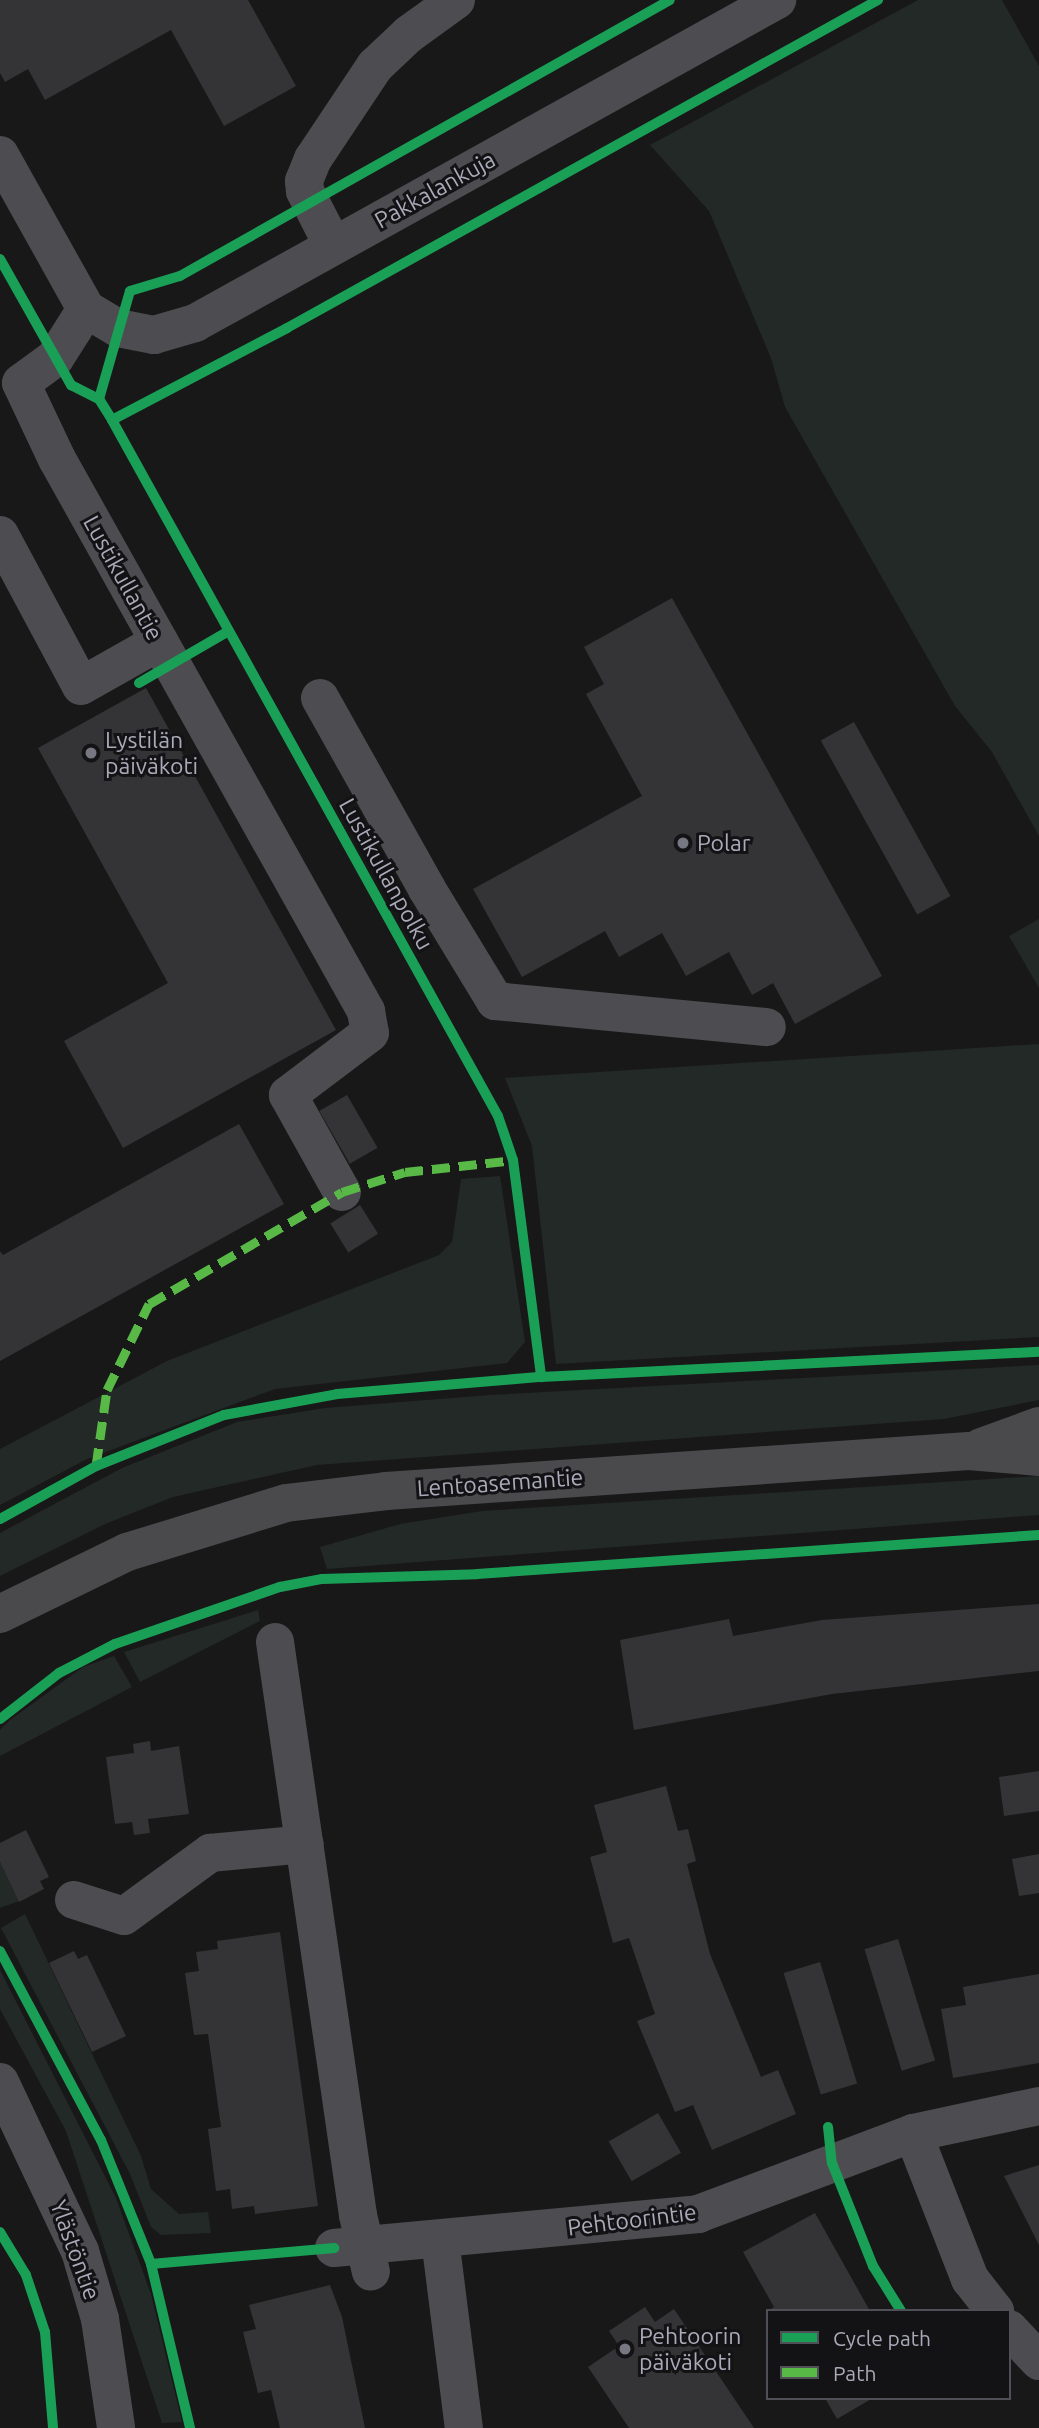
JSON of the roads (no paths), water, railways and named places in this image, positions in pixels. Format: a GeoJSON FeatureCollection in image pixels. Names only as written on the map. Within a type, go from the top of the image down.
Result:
{"type":"FeatureCollection","features":[{"type":"Feature","properties":{"kind":"main road","name":"Lentoasemantie"},"geometry":{"type":"LineString","coordinates":[[969,1451],[1039,1426]]}},
{"type":"Feature","properties":{"kind":"main road","name":"Lentoasemantie"},"geometry":{"type":"LineString","coordinates":[[0,1614],[127,1552],[286,1503],[386,1490],[969,1451],[1039,1457]]}},
{"type":"Feature","properties":{"kind":"main road","name":"Lentoasemantie"},"geometry":{"type":"LineString","coordinates":[[0,1642],[47,1593]]}},
{"type":"Feature","properties":{"kind":"street"},"geometry":{"type":"LineString","coordinates":[[333,246],[305,191],[304,181],[313,159],[375,65],[408,34],[456,0]]}},
{"type":"Feature","properties":{"kind":"street","name":"Pakkalankuja"},"geometry":{"type":"LineString","coordinates":[[86,309],[118,328],[154,335],[195,323],[770,2]]}},
{"type":"Feature","properties":{"kind":"street"},"geometry":{"type":"LineString","coordinates":[[0,155],[86,309]]}},
{"type":"Feature","properties":{"kind":"street","name":"Lustikullantie"},"geometry":{"type":"LineString","coordinates":[[86,309],[55,358],[11,391],[57,459],[366,1011],[370,1033],[288,1095],[342,1192]]}},
{"type":"Feature","properties":{"kind":"street"},"geometry":{"type":"LineString","coordinates":[[0,535],[82,686],[159,642]]}},
{"type":"Feature","properties":{"kind":"street"},"geometry":{"type":"LineString","coordinates":[[320,698],[427,889],[495,1001],[767,1027]]}},
{"type":"Feature","properties":{"kind":"street"},"geometry":{"type":"LineString","coordinates":[[74,1900],[124,1916],[210,1853],[304,1844],[275,1642]]}},
{"type":"Feature","properties":{"kind":"street","name":"Pehtoorintie"},"geometry":{"type":"LineString","coordinates":[[304,1844],[357,2255],[440,2239],[698,2214],[913,2133],[1039,2106]]}},
{"type":"Feature","properties":{"kind":"street","name":"Ylästöntie"},"geometry":{"type":"LineString","coordinates":[[0,2082],[80,2251],[100,2319],[116,2428]]}},
{"type":"Feature","properties":{"kind":"street"},"geometry":{"type":"LineString","coordinates":[[913,2133],[970,2279],[993,2309]]}},
{"type":"Feature","properties":{"kind":"street"},"geometry":{"type":"LineString","coordinates":[[440,2239],[464,2428]]}},
{"type":"Feature","properties":{"kind":"street"},"geometry":{"type":"LineString","coordinates":[[1011,2331],[1039,2361]]}},
{"type":"Feature","properties":{"kind":"place","name":"Lystilän päiväkoti"},"geometry":{"type":"Point","coordinates":[91,753]}},
{"type":"Feature","properties":{"kind":"place","name":"Polar"},"geometry":{"type":"Point","coordinates":[683,843]}},
{"type":"Feature","properties":{"kind":"place","name":"Pehtoorin päiväkoti"},"geometry":{"type":"Point","coordinates":[625,2349]}}]}
